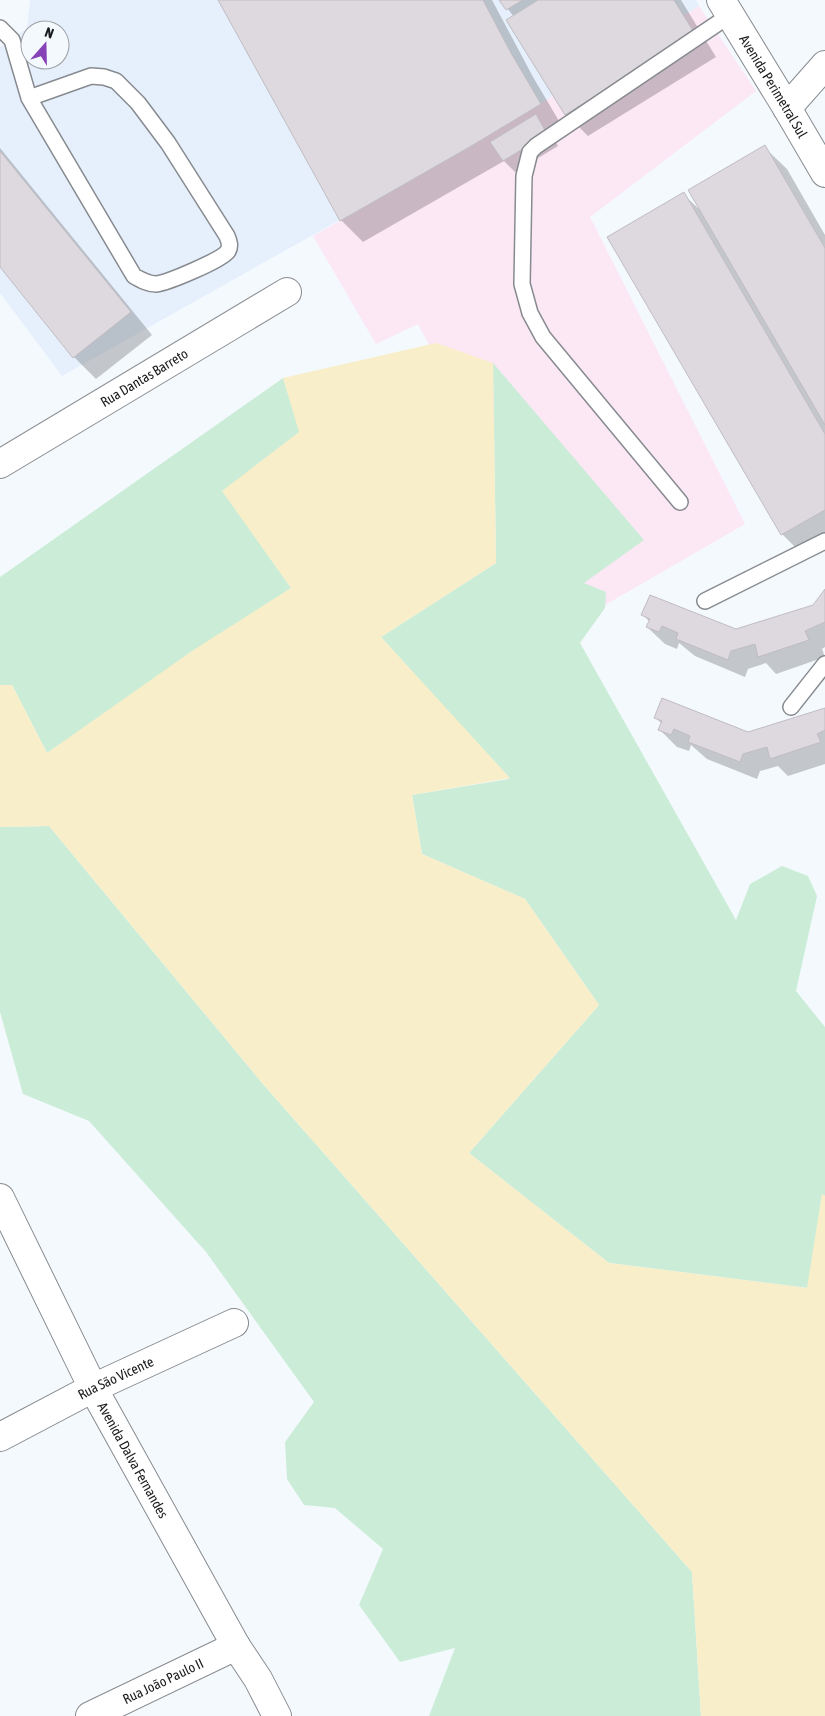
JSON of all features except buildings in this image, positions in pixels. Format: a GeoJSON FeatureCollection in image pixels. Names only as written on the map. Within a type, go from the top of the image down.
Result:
{"type":"FeatureCollection","features":[{"type":"Feature","properties":{"kind":"street","name":"Avenida Perimetral Sul"},"geometry":{"type":"LineString","coordinates":[[726,7],[788,108],[825,173]]}},
{"type":"Feature","properties":{"kind":"street"},"geometry":{"type":"LineString","coordinates":[[788,108],[825,65]]}},
{"type":"Feature","properties":{"kind":"street","name":"Rua Dantas Barreto"},"geometry":{"type":"LineString","coordinates":[[0,464],[287,292]]}},
{"type":"Feature","properties":{"kind":"street","name":"Avenida Dalva Fernandes"},"geometry":{"type":"LineString","coordinates":[[0,1198],[93,1388],[236,1646],[258,1678],[277,1716]]}},
{"type":"Feature","properties":{"kind":"street","name":"Rua São Vicente"},"geometry":{"type":"LineString","coordinates":[[0,1437],[93,1388],[234,1323]]}},
{"type":"Feature","properties":{"kind":"street","name":"Rua João Paulo II"},"geometry":{"type":"LineString","coordinates":[[90,1716],[236,1646]]}},
{"type":"Feature","properties":{"kind":"lane"},"geometry":{"type":"LineString","coordinates":[[680,502],[543,337],[530,313],[522,284],[524,176],[530,152],[536,146],[726,7]]}},
{"type":"Feature","properties":{"kind":"lane"},"geometry":{"type":"LineString","coordinates":[[0,28],[12,40],[29,98],[134,276],[142,281],[159,284],[195,270],[225,254],[230,242],[227,236],[168,143],[138,103],[116,81],[104,77],[91,76],[29,98]]}},
{"type":"Feature","properties":{"kind":"lane"},"geometry":{"type":"LineString","coordinates":[[705,601],[825,541]]}},
{"type":"Feature","properties":{"kind":"lane"},"geometry":{"type":"LineString","coordinates":[[790,707],[825,664]]}},
{"type":"Feature","properties":{"kind":"shaded area"},"geometry":{"type":"Polygon","coordinates":[[[30,0],[696,0],[699,6],[473,145],[62,376],[0,293],[0,47],[20,33],[20,70],[70,70],[70,20],[28,20],[30,0]]]}},
{"type":"Feature","properties":{"kind":"shaded area"},"geometry":{"type":"Polygon","coordinates":[[[699,6],[756,91],[590,217],[745,524],[574,623],[418,324],[376,344],[313,236],[473,145],[699,6]]]}},
{"type":"Feature","properties":{"kind":"green space"},"geometry":{"type":"Polygon","coordinates":[[[493,363],[644,540],[584,583],[606,592],[605,608],[580,643],[736,920],[750,884],[782,866],[808,876],[817,896],[796,991],[825,1027],[825,1196],[822,1195],[808,1288],[609,1263],[469,1153],[599,1005],[525,899],[422,854],[412,795],[509,779],[381,637],[496,563],[493,363]]]}},
{"type":"Feature","properties":{"kind":"green space"},"geometry":{"type":"Polygon","coordinates":[[[283,378],[300,432],[223,491],[291,588],[47,753],[12,685],[0,685],[0,577],[283,378]]]}},
{"type":"Feature","properties":{"kind":"green space"},"geometry":{"type":"Polygon","coordinates":[[[49,826],[263,1084],[692,1572],[701,1716],[429,1716],[455,1648],[400,1662],[359,1605],[383,1549],[335,1508],[304,1505],[287,1479],[285,1442],[314,1402],[206,1252],[89,1121],[23,1094],[0,1012],[0,827],[49,826]]]}},
{"type":"Feature","properties":{"kind":"sand"},"geometry":{"type":"Polygon","coordinates":[[[436,343],[493,363],[496,563],[381,637],[510,778],[412,795],[422,854],[525,899],[599,1005],[469,1153],[609,1263],[807,1288],[822,1194],[825,1196],[825,1716],[701,1716],[692,1572],[263,1084],[49,826],[0,827],[0,685],[12,685],[47,753],[192,651],[291,588],[222,491],[299,432],[283,378],[436,343]]]}}]}
